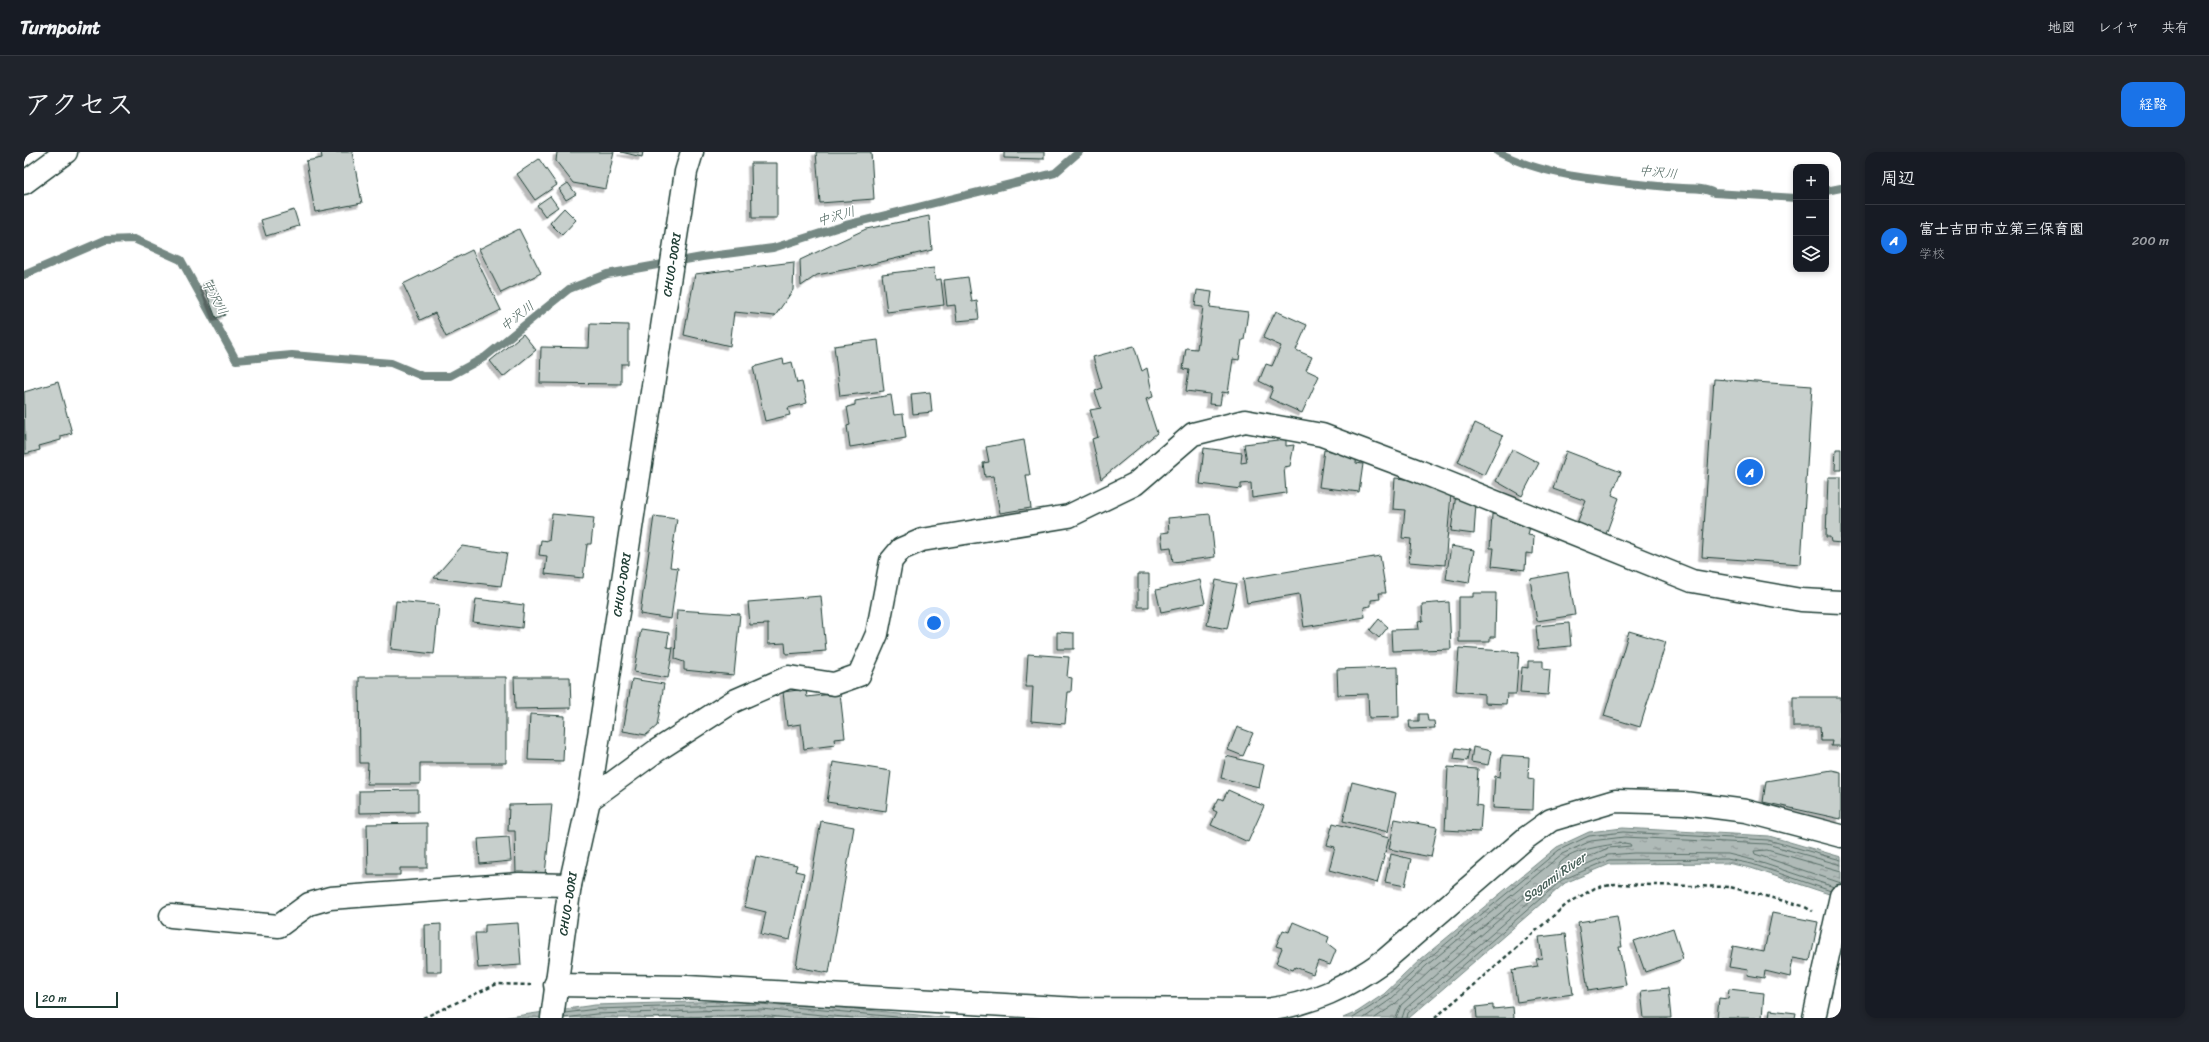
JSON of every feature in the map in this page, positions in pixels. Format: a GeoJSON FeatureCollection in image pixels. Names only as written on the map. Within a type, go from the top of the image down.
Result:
{"type":"FeatureCollection","features":[{"type":"Feature","properties":{"kind":"street"},"geometry":{"type":"LineString","coordinates":[[24,183],[66,152]]}},
{"type":"Feature","properties":{"kind":"street","name":"CHUO-DORI"},"geometry":{"type":"LineString","coordinates":[[552,1018],[570,885],[589,800],[686,172],[692,152]]}},
{"type":"Feature","properties":{"kind":"street"},"geometry":{"type":"LineString","coordinates":[[589,800],[656,751],[734,701],[789,677],[834,684],[858,675],[877,634],[891,562],[901,549],[922,540],[1068,516],[1135,484],[1193,434],[1245,420],[1322,435],[1421,472],[1692,581],[1801,600],[1841,602]]}},
{"type":"Feature","properties":{"kind":"street"},"geometry":{"type":"LineString","coordinates":[[555,990],[687,987],[1078,1009],[1266,1010],[1292,1007],[1314,1000],[1340,988],[1385,960],[1526,838],[1552,820],[1580,810],[1614,801],[1684,803],[1746,811],[1841,836]]}},
{"type":"Feature","properties":{"kind":"street"},"geometry":{"type":"LineString","coordinates":[[171,916],[279,926],[309,904],[330,898],[520,884],[570,885]]}},
{"type":"Feature","properties":{"kind":"street"},"geometry":{"type":"LineString","coordinates":[[1814,1018],[1837,911]]}},
{"type":"Feature","properties":{"kind":"path"},"geometry":{"type":"LineString","coordinates":[[1435,1018],[1568,904],[1595,888],[1615,884],[1730,887],[1803,906],[1837,911]]}},
{"type":"Feature","properties":{"kind":"path"},"geometry":{"type":"LineString","coordinates":[[423,1018],[497,984],[555,990]]}},
{"type":"Feature","properties":{"kind":"water","name":"Sagami River"},"geometry":{"type":"Polygon","coordinates":[[[1623,828],[1769,836],[1841,857],[1841,898],[1751,868],[1727,863],[1610,864],[1565,883],[1409,1018],[1343,1018],[1357,1012],[1384,994],[1421,959],[1557,847],[1589,832],[1623,828]]]}},
{"type":"Feature","properties":{"kind":"water"},"geometry":{"type":"Polygon","coordinates":[[[761,1000],[950,1018],[501,1018],[595,1005],[761,1000]]]}},
{"type":"Feature","properties":{"kind":"building"},"geometry":{"type":"Polygon","coordinates":[[[321,152],[352,152],[362,203],[315,212],[306,161],[322,158],[321,152]]]}},
{"type":"Feature","properties":{"kind":"building"},"geometry":{"type":"Polygon","coordinates":[[[557,152],[614,152],[606,189],[573,183],[556,161],[557,152]]]}},
{"type":"Feature","properties":{"kind":"building"},"geometry":{"type":"Polygon","coordinates":[[[621,152],[643,152],[642,157],[621,152]]]}},
{"type":"Feature","properties":{"kind":"building"},"geometry":{"type":"Polygon","coordinates":[[[816,152],[871,152],[874,199],[820,203],[816,152]]]}},
{"type":"Feature","properties":{"kind":"building"},"geometry":{"type":"Polygon","coordinates":[[[1004,152],[1044,152],[1044,159],[1004,158],[1004,152]]]}},
{"type":"Feature","properties":{"kind":"building"},"geometry":{"type":"Polygon","coordinates":[[[539,159],[557,185],[535,200],[517,174],[539,159]]]}},
{"type":"Feature","properties":{"kind":"building"},"geometry":{"type":"Polygon","coordinates":[[[751,163],[777,163],[777,218],[752,218],[751,163]]]}},
{"type":"Feature","properties":{"kind":"building"},"geometry":{"type":"Polygon","coordinates":[[[568,183],[576,194],[566,200],[559,189],[568,183]]]}},
{"type":"Feature","properties":{"kind":"building"},"geometry":{"type":"Polygon","coordinates":[[[550,196],[558,207],[545,216],[537,205],[550,196]]]}},
{"type":"Feature","properties":{"kind":"building"},"geometry":{"type":"Polygon","coordinates":[[[564,208],[576,220],[562,235],[550,223],[564,208]]]}},
{"type":"Feature","properties":{"kind":"building"},"geometry":{"type":"Polygon","coordinates":[[[294,210],[299,226],[266,236],[261,220],[294,210]]]}},
{"type":"Feature","properties":{"kind":"building"},"geometry":{"type":"Polygon","coordinates":[[[929,216],[932,250],[817,275],[801,286],[800,260],[866,229],[929,216]]]}},
{"type":"Feature","properties":{"kind":"building"},"geometry":{"type":"Polygon","coordinates":[[[519,229],[541,273],[501,293],[479,249],[519,229]]]}},
{"type":"Feature","properties":{"kind":"building"},"geometry":{"type":"Polygon","coordinates":[[[472,250],[501,310],[446,337],[435,313],[420,320],[403,284],[472,250]]]}},
{"type":"Feature","properties":{"kind":"building"},"geometry":{"type":"Polygon","coordinates":[[[794,262],[793,290],[775,316],[734,312],[730,346],[684,335],[695,274],[794,262]]]}},
{"type":"Feature","properties":{"kind":"building"},"geometry":{"type":"Polygon","coordinates":[[[934,268],[935,280],[941,279],[944,305],[887,312],[882,274],[934,268]]]}},
{"type":"Feature","properties":{"kind":"building"},"geometry":{"type":"Polygon","coordinates":[[[968,277],[972,302],[977,301],[979,319],[957,321],[955,305],[947,306],[944,280],[968,277]]]}},
{"type":"Feature","properties":{"kind":"building"},"geometry":{"type":"Polygon","coordinates":[[[212,280],[225,315],[216,318],[203,284],[212,280]]]}},
{"type":"Feature","properties":{"kind":"building"},"geometry":{"type":"Polygon","coordinates":[[[1197,290],[1212,292],[1210,307],[1248,312],[1244,340],[1242,340],[1239,360],[1233,359],[1228,393],[1222,392],[1220,405],[1209,404],[1210,394],[1186,391],[1189,370],[1183,369],[1186,348],[1197,349],[1203,307],[1195,306],[1197,290]]]}},
{"type":"Feature","properties":{"kind":"building"},"geometry":{"type":"Polygon","coordinates":[[[1276,311],[1307,325],[1296,350],[1312,357],[1306,370],[1319,376],[1302,413],[1269,398],[1273,388],[1259,381],[1266,364],[1272,366],[1281,346],[1263,338],[1276,311]]]}},
{"type":"Feature","properties":{"kind":"building"},"geometry":{"type":"Polygon","coordinates":[[[590,324],[628,325],[628,364],[621,364],[621,384],[540,383],[541,347],[589,348],[590,324]]]}},
{"type":"Feature","properties":{"kind":"building"},"geometry":{"type":"Polygon","coordinates":[[[523,334],[536,350],[503,377],[490,361],[523,334]]]}},
{"type":"Feature","properties":{"kind":"building"},"geometry":{"type":"Polygon","coordinates":[[[878,340],[884,391],[840,396],[834,346],[878,340]]]}},
{"type":"Feature","properties":{"kind":"building"},"geometry":{"type":"Polygon","coordinates":[[[1134,346],[1142,371],[1147,368],[1153,397],[1146,399],[1157,433],[1101,479],[1092,439],[1098,437],[1090,410],[1101,408],[1095,391],[1102,388],[1093,357],[1134,346]]]}},
{"type":"Feature","properties":{"kind":"building"},"geometry":{"type":"Polygon","coordinates":[[[783,359],[784,364],[792,362],[797,383],[802,382],[807,403],[788,408],[790,415],[765,421],[753,367],[783,359]]]}},
{"type":"Feature","properties":{"kind":"building"},"geometry":{"type":"Polygon","coordinates":[[[1714,379],[1812,386],[1801,564],[1702,557],[1714,379]]]}},
{"type":"Feature","properties":{"kind":"building"},"geometry":{"type":"Polygon","coordinates":[[[58,382],[72,433],[61,436],[61,440],[39,446],[40,450],[25,454],[24,392],[58,382]]]}},
{"type":"Feature","properties":{"kind":"building"},"geometry":{"type":"Polygon","coordinates":[[[930,392],[932,412],[913,414],[911,394],[930,392]]]}},
{"type":"Feature","properties":{"kind":"building"},"geometry":{"type":"Polygon","coordinates":[[[891,395],[894,415],[903,414],[906,438],[850,447],[847,426],[850,425],[847,407],[855,405],[855,401],[891,395]]]}},
{"type":"Feature","properties":{"kind":"building"},"geometry":{"type":"Polygon","coordinates":[[[1475,423],[1503,436],[1484,475],[1458,462],[1475,423]]]}},
{"type":"Feature","properties":{"kind":"building"},"geometry":{"type":"Polygon","coordinates":[[[1286,439],[1286,446],[1294,445],[1290,466],[1284,467],[1286,493],[1252,498],[1251,483],[1241,484],[1241,489],[1200,484],[1204,448],[1242,453],[1241,463],[1247,462],[1244,444],[1286,439]]]}},
{"type":"Feature","properties":{"kind":"building"},"geometry":{"type":"Polygon","coordinates":[[[1024,440],[1030,475],[1026,475],[1031,508],[1000,513],[993,476],[985,477],[983,463],[989,462],[986,447],[1024,440]]]}},
{"type":"Feature","properties":{"kind":"building"},"geometry":{"type":"Polygon","coordinates":[[[1512,449],[1539,463],[1522,496],[1496,481],[1512,449]]]}},
{"type":"Feature","properties":{"kind":"building"},"geometry":{"type":"Polygon","coordinates":[[[1836,449],[1841,449],[1841,470],[1835,470],[1836,449]]]}},
{"type":"Feature","properties":{"kind":"building"},"geometry":{"type":"Polygon","coordinates":[[[1324,450],[1357,454],[1356,463],[1363,464],[1359,492],[1319,487],[1324,450]]]}},
{"type":"Feature","properties":{"kind":"building"},"geometry":{"type":"Polygon","coordinates":[[[1566,451],[1621,472],[1612,495],[1619,498],[1606,534],[1577,523],[1586,501],[1553,489],[1566,451]]]}},
{"type":"Feature","properties":{"kind":"building"},"geometry":{"type":"Polygon","coordinates":[[[1828,477],[1841,477],[1841,543],[1831,542],[1830,537],[1826,537],[1828,477]]]}},
{"type":"Feature","properties":{"kind":"building"},"geometry":{"type":"Polygon","coordinates":[[[1395,478],[1428,481],[1451,494],[1445,565],[1409,562],[1411,539],[1402,538],[1405,510],[1393,509],[1395,478]]]}},
{"type":"Feature","properties":{"kind":"building"},"geometry":{"type":"Polygon","coordinates":[[[1456,494],[1476,503],[1474,534],[1451,531],[1456,494]]]}},
{"type":"Feature","properties":{"kind":"building"},"geometry":{"type":"Polygon","coordinates":[[[552,514],[594,518],[591,544],[587,544],[583,578],[545,574],[547,556],[539,555],[541,540],[549,541],[552,514]]]}},
{"type":"Feature","properties":{"kind":"building"},"geometry":{"type":"Polygon","coordinates":[[[1210,514],[1215,557],[1173,562],[1171,547],[1163,548],[1161,533],[1169,532],[1168,518],[1210,514]]]}},
{"type":"Feature","properties":{"kind":"building"},"geometry":{"type":"Polygon","coordinates":[[[1492,514],[1511,517],[1530,526],[1528,535],[1534,536],[1533,554],[1526,553],[1525,570],[1492,566],[1494,548],[1490,548],[1492,514]]]}},
{"type":"Feature","properties":{"kind":"building"},"geometry":{"type":"Polygon","coordinates":[[[654,516],[677,519],[670,567],[678,568],[671,619],[640,614],[654,516]]]}},
{"type":"Feature","properties":{"kind":"building"},"geometry":{"type":"Polygon","coordinates":[[[462,546],[507,553],[501,586],[434,578],[462,546]]]}},
{"type":"Feature","properties":{"kind":"building"},"geometry":{"type":"Polygon","coordinates":[[[1451,546],[1474,550],[1469,583],[1446,579],[1451,546]]]}},
{"type":"Feature","properties":{"kind":"building"},"geometry":{"type":"Polygon","coordinates":[[[1380,556],[1386,593],[1379,593],[1380,599],[1371,600],[1371,606],[1364,607],[1365,617],[1304,627],[1299,594],[1247,603],[1243,579],[1380,556]]]}},
{"type":"Feature","properties":{"kind":"building"},"geometry":{"type":"Polygon","coordinates":[[[1568,572],[1575,615],[1537,621],[1530,579],[1568,572]]]}},
{"type":"Feature","properties":{"kind":"building"},"geometry":{"type":"Polygon","coordinates":[[[1138,574],[1149,574],[1149,607],[1138,607],[1138,574]]]}},
{"type":"Feature","properties":{"kind":"building"},"geometry":{"type":"Polygon","coordinates":[[[1200,580],[1205,603],[1161,612],[1156,590],[1200,580]]]}},
{"type":"Feature","properties":{"kind":"building"},"geometry":{"type":"Polygon","coordinates":[[[1216,580],[1237,584],[1227,629],[1207,625],[1216,580]]]}},
{"type":"Feature","properties":{"kind":"building"},"geometry":{"type":"Polygon","coordinates":[[[1473,593],[1496,593],[1495,637],[1490,637],[1490,642],[1459,642],[1459,597],[1473,597],[1473,593]]]}},
{"type":"Feature","properties":{"kind":"building"},"geometry":{"type":"Polygon","coordinates":[[[821,596],[826,651],[786,654],[785,643],[768,644],[768,624],[750,625],[748,602],[821,596]]]}},
{"type":"Feature","properties":{"kind":"building"},"geometry":{"type":"Polygon","coordinates":[[[476,599],[524,605],[522,628],[473,622],[476,599]]]}},
{"type":"Feature","properties":{"kind":"building"},"geometry":{"type":"Polygon","coordinates":[[[396,601],[439,605],[434,654],[391,649],[396,601]]]}},
{"type":"Feature","properties":{"kind":"building"},"geometry":{"type":"Polygon","coordinates":[[[1449,602],[1451,649],[1392,651],[1391,630],[1419,629],[1418,622],[1423,621],[1422,604],[1449,602]]]}},
{"type":"Feature","properties":{"kind":"building"},"geometry":{"type":"Polygon","coordinates":[[[677,610],[740,614],[734,675],[684,670],[684,662],[675,659],[677,610]]]}},
{"type":"Feature","properties":{"kind":"building"},"geometry":{"type":"Polygon","coordinates":[[[1379,619],[1388,627],[1379,638],[1370,630],[1379,619]]]}},
{"type":"Feature","properties":{"kind":"building"},"geometry":{"type":"Polygon","coordinates":[[[1569,623],[1571,646],[1538,649],[1536,626],[1569,623]]]}},
{"type":"Feature","properties":{"kind":"building"},"geometry":{"type":"Polygon","coordinates":[[[641,629],[669,633],[667,647],[673,648],[668,678],[634,672],[641,629]]]}},
{"type":"Feature","properties":{"kind":"building"},"geometry":{"type":"Polygon","coordinates":[[[1629,631],[1666,642],[1640,727],[1604,716],[1629,631]]]}},
{"type":"Feature","properties":{"kind":"building"},"geometry":{"type":"Polygon","coordinates":[[[1057,632],[1074,633],[1074,649],[1057,649],[1057,632]]]}},
{"type":"Feature","properties":{"kind":"building"},"geometry":{"type":"Polygon","coordinates":[[[1459,648],[1519,652],[1516,694],[1507,694],[1506,704],[1484,703],[1484,694],[1456,691],[1459,648]]]}},
{"type":"Feature","properties":{"kind":"building"},"geometry":{"type":"Polygon","coordinates":[[[1028,654],[1069,657],[1067,677],[1072,678],[1071,692],[1068,692],[1065,724],[1031,721],[1033,687],[1026,687],[1028,654]]]}},
{"type":"Feature","properties":{"kind":"building"},"geometry":{"type":"Polygon","coordinates":[[[1528,661],[1543,661],[1543,669],[1550,670],[1548,695],[1520,693],[1522,667],[1528,668],[1528,661]]]}},
{"type":"Feature","properties":{"kind":"building"},"geometry":{"type":"Polygon","coordinates":[[[1398,667],[1399,717],[1369,718],[1368,694],[1338,695],[1337,669],[1398,667]]]}},
{"type":"Feature","properties":{"kind":"building"},"geometry":{"type":"Polygon","coordinates":[[[359,677],[506,677],[506,763],[420,763],[420,784],[367,784],[368,763],[360,763],[359,677]]]}},
{"type":"Feature","properties":{"kind":"building"},"geometry":{"type":"Polygon","coordinates":[[[514,677],[570,677],[571,708],[515,709],[514,677]]]}},
{"type":"Feature","properties":{"kind":"building"},"geometry":{"type":"Polygon","coordinates":[[[632,679],[664,684],[657,726],[646,735],[623,731],[632,679]]]}},
{"type":"Feature","properties":{"kind":"building"},"geometry":{"type":"Polygon","coordinates":[[[806,689],[807,697],[840,693],[845,738],[834,739],[835,745],[804,749],[801,724],[787,726],[783,692],[806,689]]]}},
{"type":"Feature","properties":{"kind":"building"},"geometry":{"type":"Polygon","coordinates":[[[1793,697],[1841,697],[1841,746],[1831,746],[1832,741],[1821,741],[1820,727],[1793,727],[1793,697]]]}},
{"type":"Feature","properties":{"kind":"building"},"geometry":{"type":"Polygon","coordinates":[[[530,714],[565,716],[563,761],[528,760],[530,714]]]}},
{"type":"Feature","properties":{"kind":"building"},"geometry":{"type":"Polygon","coordinates":[[[1419,714],[1427,714],[1428,721],[1434,721],[1435,728],[1410,729],[1409,721],[1419,721],[1419,714]]]}},
{"type":"Feature","properties":{"kind":"building"},"geometry":{"type":"Polygon","coordinates":[[[1237,727],[1253,733],[1243,756],[1228,750],[1237,727]]]}},
{"type":"Feature","properties":{"kind":"building"},"geometry":{"type":"Polygon","coordinates":[[[1473,747],[1491,751],[1488,765],[1471,762],[1473,747]]]}},
{"type":"Feature","properties":{"kind":"building"},"geometry":{"type":"Polygon","coordinates":[[[1456,748],[1469,750],[1467,761],[1454,759],[1456,748]]]}},
{"type":"Feature","properties":{"kind":"building"},"geometry":{"type":"Polygon","coordinates":[[[1502,755],[1529,757],[1528,778],[1534,779],[1533,810],[1493,808],[1495,776],[1500,777],[1502,755]]]}},
{"type":"Feature","properties":{"kind":"building"},"geometry":{"type":"Polygon","coordinates":[[[1226,756],[1264,765],[1259,787],[1221,778],[1226,756]]]}},
{"type":"Feature","properties":{"kind":"building"},"geometry":{"type":"Polygon","coordinates":[[[833,762],[891,771],[886,811],[827,802],[833,762]]]}},
{"type":"Feature","properties":{"kind":"building"},"geometry":{"type":"Polygon","coordinates":[[[1448,767],[1478,769],[1476,805],[1482,806],[1480,832],[1445,830],[1448,767]]]}},
{"type":"Feature","properties":{"kind":"building"},"geometry":{"type":"Polygon","coordinates":[[[1832,770],[1841,772],[1841,819],[1763,802],[1766,781],[1832,770]]]}},
{"type":"Feature","properties":{"kind":"building"},"geometry":{"type":"Polygon","coordinates":[[[1352,782],[1396,793],[1388,832],[1343,821],[1352,782]]]}},
{"type":"Feature","properties":{"kind":"building"},"geometry":{"type":"Polygon","coordinates":[[[418,790],[418,812],[359,813],[359,791],[418,790]]]}},
{"type":"Feature","properties":{"kind":"building"},"geometry":{"type":"Polygon","coordinates":[[[1228,790],[1264,806],[1248,842],[1211,825],[1217,812],[1213,810],[1219,798],[1223,800],[1228,790]]]}},
{"type":"Feature","properties":{"kind":"building"},"geometry":{"type":"Polygon","coordinates":[[[552,804],[545,875],[516,874],[515,831],[508,831],[509,805],[552,804]]]}},
{"type":"Feature","properties":{"kind":"building"},"geometry":{"type":"Polygon","coordinates":[[[1395,819],[1437,827],[1431,857],[1389,849],[1395,819]]]}},
{"type":"Feature","properties":{"kind":"building"},"geometry":{"type":"Polygon","coordinates":[[[821,821],[854,827],[829,973],[796,967],[821,821]]]}},
{"type":"Feature","properties":{"kind":"building"},"geometry":{"type":"Polygon","coordinates":[[[427,823],[427,868],[400,868],[400,875],[368,875],[367,824],[427,823]]]}},
{"type":"Feature","properties":{"kind":"building"},"geometry":{"type":"Polygon","coordinates":[[[1333,823],[1389,838],[1377,883],[1329,870],[1335,847],[1327,845],[1333,823]]]}},
{"type":"Feature","properties":{"kind":"building"},"geometry":{"type":"Polygon","coordinates":[[[509,837],[511,861],[480,864],[478,839],[509,837]]]}},
{"type":"Feature","properties":{"kind":"building"},"geometry":{"type":"Polygon","coordinates":[[[1391,854],[1411,859],[1405,886],[1385,882],[1391,854]]]}},
{"type":"Feature","properties":{"kind":"building"},"geometry":{"type":"Polygon","coordinates":[[[756,856],[797,865],[795,871],[804,873],[790,940],[761,934],[766,912],[745,907],[756,856]]]}},
{"type":"Feature","properties":{"kind":"building"},"geometry":{"type":"Polygon","coordinates":[[[1772,913],[1818,922],[1810,961],[1793,958],[1790,977],[1765,971],[1764,978],[1747,975],[1748,970],[1729,967],[1733,946],[1764,952],[1772,913]]]}},
{"type":"Feature","properties":{"kind":"building"},"geometry":{"type":"Polygon","coordinates":[[[1617,916],[1622,947],[1619,947],[1626,985],[1588,991],[1578,922],[1617,916]]]}},
{"type":"Feature","properties":{"kind":"building"},"geometry":{"type":"Polygon","coordinates":[[[1293,922],[1329,937],[1327,943],[1336,950],[1330,965],[1318,961],[1313,974],[1295,967],[1293,970],[1276,963],[1282,948],[1276,946],[1283,930],[1289,932],[1293,922]]]}},
{"type":"Feature","properties":{"kind":"building"},"geometry":{"type":"Polygon","coordinates":[[[518,923],[521,965],[478,968],[475,933],[485,933],[485,925],[518,923]]]}},
{"type":"Feature","properties":{"kind":"building"},"geometry":{"type":"Polygon","coordinates":[[[441,924],[441,972],[426,972],[425,925],[441,924]]]}},
{"type":"Feature","properties":{"kind":"building"},"geometry":{"type":"Polygon","coordinates":[[[1673,928],[1683,959],[1645,972],[1634,941],[1673,928]]]}},
{"type":"Feature","properties":{"kind":"building"},"geometry":{"type":"Polygon","coordinates":[[[1565,934],[1573,994],[1517,1002],[1512,970],[1538,966],[1536,959],[1542,958],[1539,937],[1565,934]]]}},
{"type":"Feature","properties":{"kind":"building"},"geometry":{"type":"Polygon","coordinates":[[[1668,988],[1671,1018],[1644,1018],[1641,991],[1668,988]]]}},
{"type":"Feature","properties":{"kind":"building"},"geometry":{"type":"Polygon","coordinates":[[[1729,989],[1764,993],[1762,1018],[1717,1018],[1719,998],[1728,999],[1729,989]]]}},
{"type":"Feature","properties":{"kind":"building"},"geometry":{"type":"Polygon","coordinates":[[[1493,1005],[1493,1009],[1513,1007],[1514,1018],[1477,1018],[1476,1007],[1493,1005]]]}},
{"type":"Feature","properties":{"kind":"building"},"geometry":{"type":"Polygon","coordinates":[[[1770,1010],[1796,1013],[1795,1018],[1769,1018],[1770,1010]]]}},
{"type":"Feature","properties":{"kind":"waterway","name":"中沢川"},"geometry":{"type":"LineString","coordinates":[[24,275],[105,240],[134,239],[181,260],[236,360],[292,355],[391,363],[422,376],[450,376],[485,357],[569,289],[607,274],[702,257],[773,248],[846,225],[1055,173],[1079,152]]}},
{"type":"Feature","properties":{"kind":"waterway","name":"中沢川"},"geometry":{"type":"LineString","coordinates":[[1498,152],[1538,168],[1580,177],[1667,187],[1703,189],[1714,193],[1793,198]]}},
{"type":"Feature","properties":{"kind":"waterway","name":"中沢川"},"geometry":{"type":"LineString","coordinates":[[1829,190],[1841,188]]}},
{"type":"Feature","properties":{"kind":"place","name":"富士吉田市立第三保育園"},"geometry":{"type":"Point","coordinates":[1750,472]}}]}
